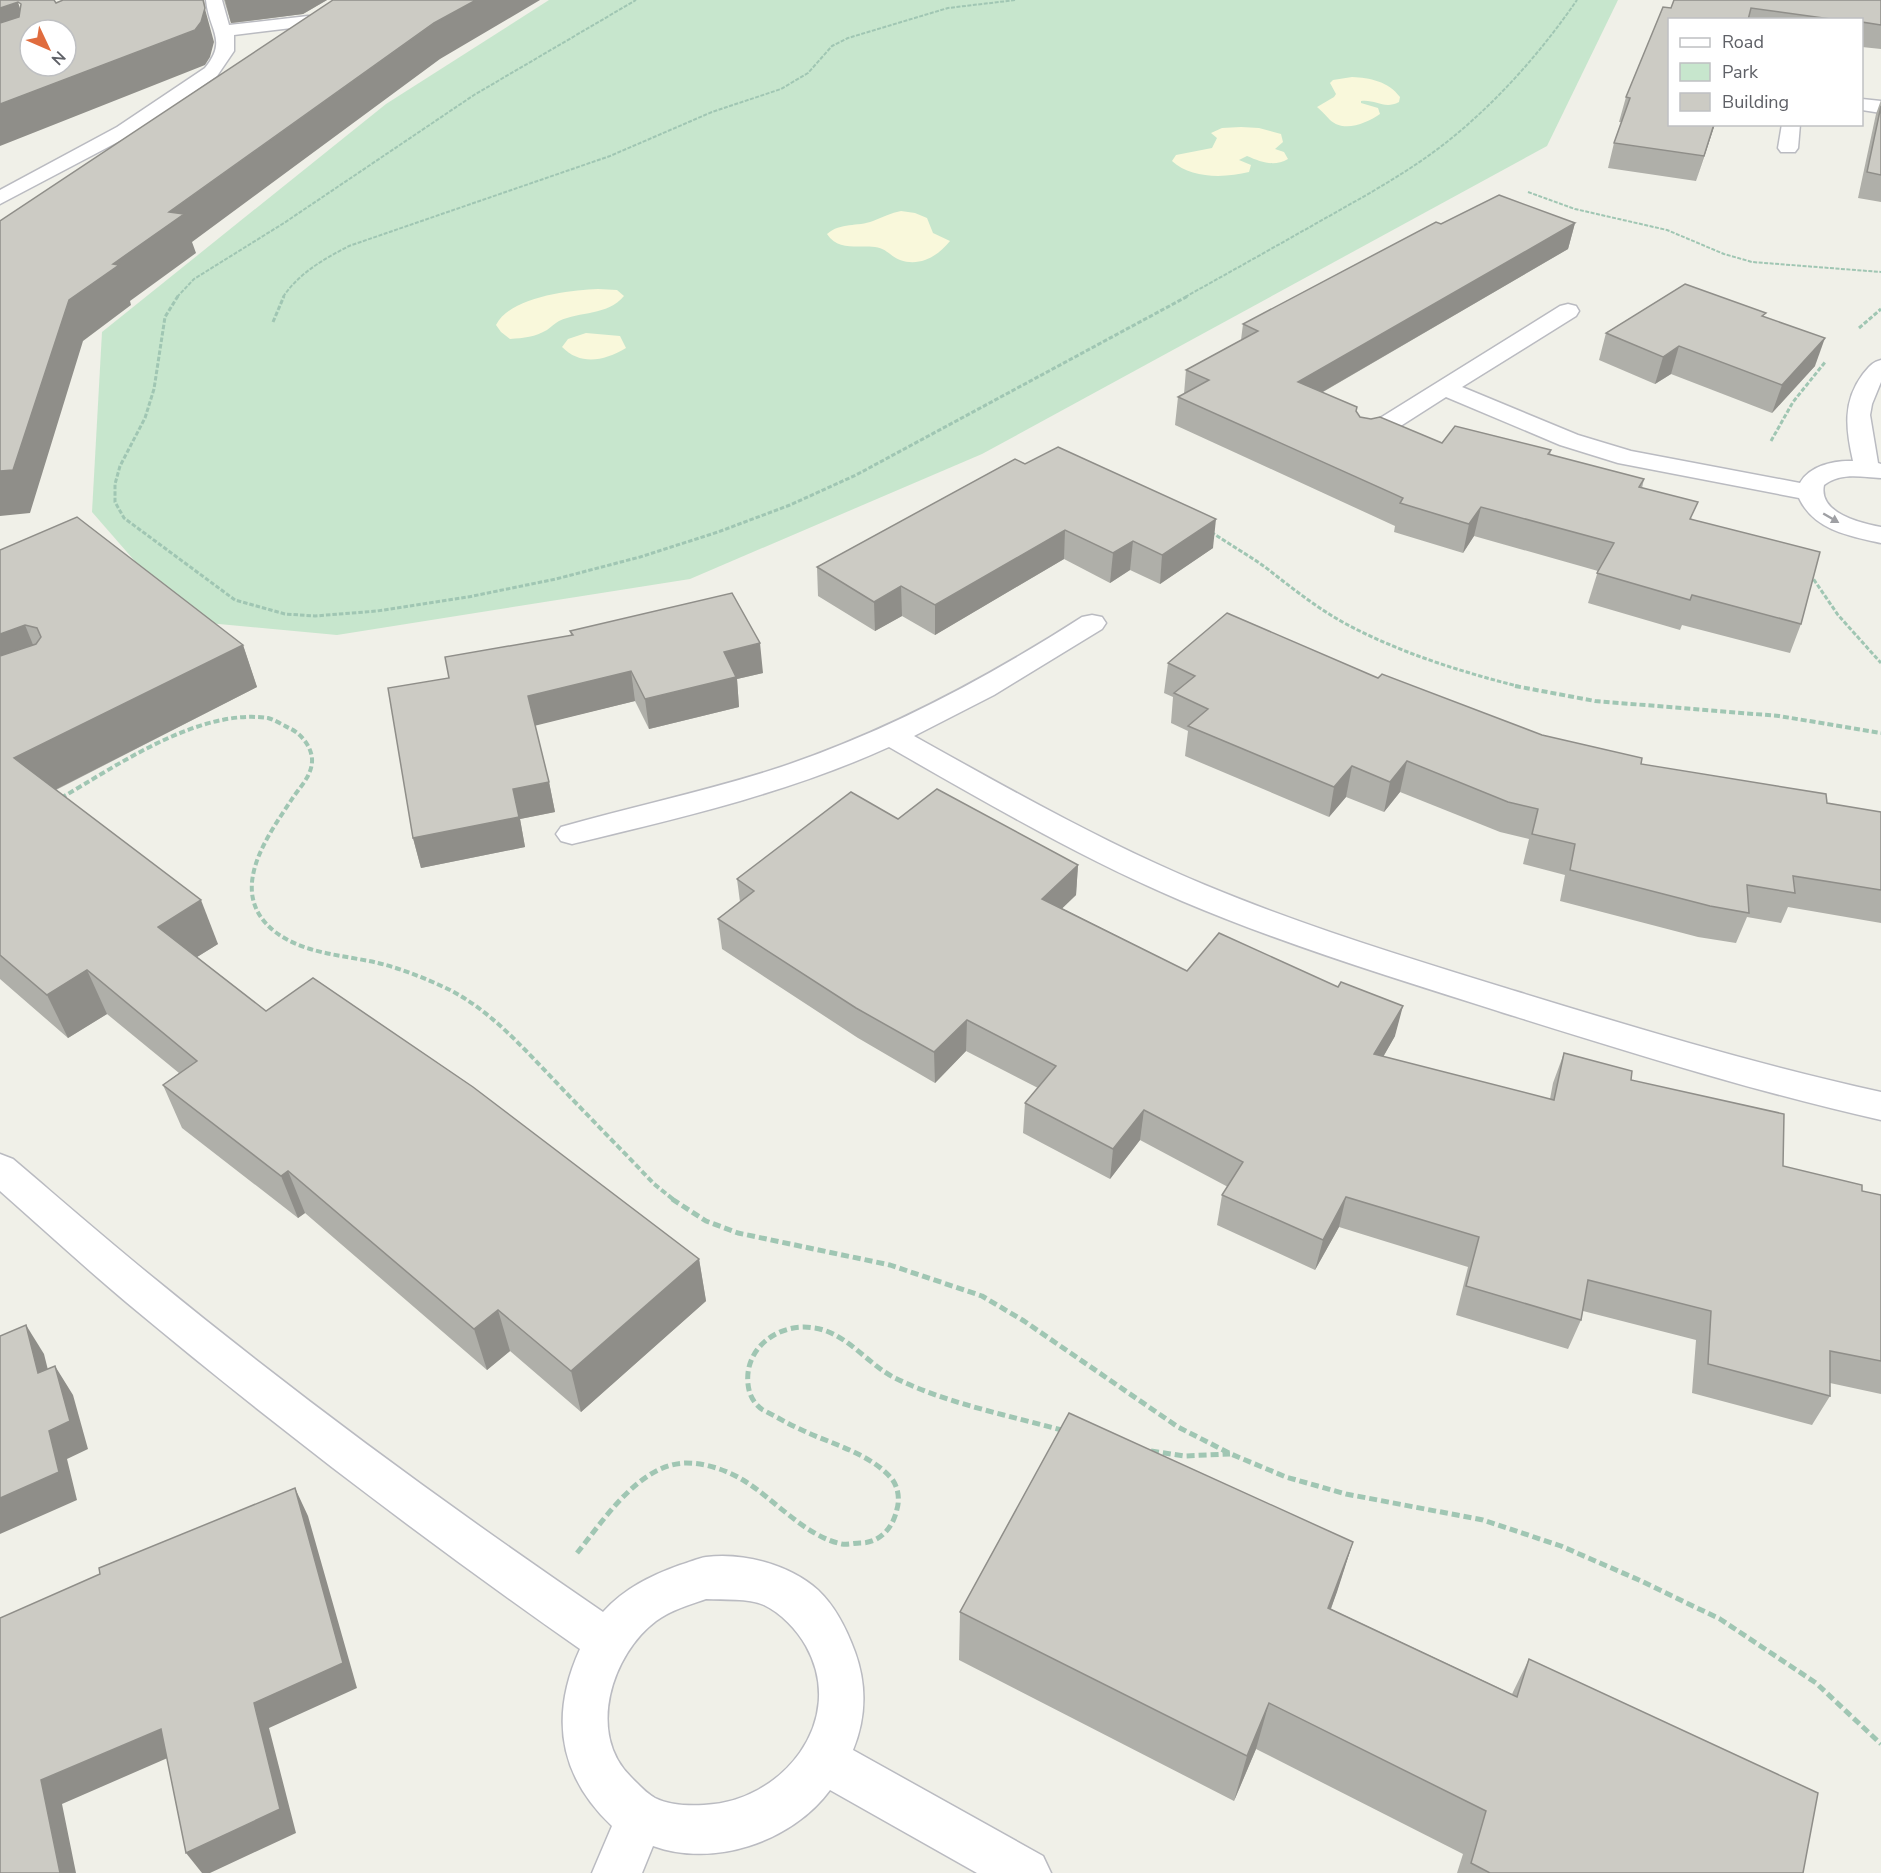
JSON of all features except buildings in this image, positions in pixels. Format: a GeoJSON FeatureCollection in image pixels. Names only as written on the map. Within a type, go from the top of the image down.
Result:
{"type":"FeatureCollection","features":[{"type":"Feature","properties":{"kind":"street"},"geometry":{"type":"LineString","coordinates":[[0,198],[124,131],[197,83],[221,61],[227,41],[214,7],[214,0]]}},
{"type":"Feature","properties":{"kind":"street"},"geometry":{"type":"LineString","coordinates":[[225,31],[313,17],[302,30],[300,38]]}},
{"type":"Feature","properties":{"kind":"street"},"geometry":{"type":"LineString","coordinates":[[1863,105],[1881,107]]}},
{"type":"Feature","properties":{"kind":"street"},"geometry":{"type":"LineString","coordinates":[[1788,148],[1791,126]]}},
{"type":"Feature","properties":{"kind":"street"},"geometry":{"type":"LineString","coordinates":[[1365,438],[1568,311]]}},
{"type":"Feature","properties":{"kind":"street"},"geometry":{"type":"LineString","coordinates":[[1881,367],[1871,378],[1862,395],[1857,414],[1858,430],[1874,470],[1831,470],[1819,475],[1810,483],[1808,492],[1811,502],[1820,512],[1851,529],[1876,534],[1881,560]]}},
{"type":"Feature","properties":{"kind":"street"},"geometry":{"type":"LineString","coordinates":[[1444,388],[1569,440],[1628,458],[1808,492]]}},
{"type":"Feature","properties":{"kind":"street"},"geometry":{"type":"LineString","coordinates":[[572,834],[686,806],[793,774],[890,735],[975,694],[1033,662],[1092,623]]}},
{"type":"Feature","properties":{"kind":"street"},"geometry":{"type":"LineString","coordinates":[[890,735],[1046,822],[1116,858],[1275,926],[1362,957],[1673,1053],[1759,1077],[1881,1106]]}},
{"type":"Feature","properties":{"kind":"street"},"geometry":{"type":"LineString","coordinates":[[0,1169],[140,1290],[316,1429],[540,1596],[607,1641]]}},
{"type":"Feature","properties":{"kind":"street"},"geometry":{"type":"LineString","coordinates":[[706,1578],[745,1579],[781,1590],[810,1613],[831,1643],[841,1681],[839,1721],[823,1760],[796,1793],[762,1817],[720,1830],[679,1830],[640,1817],[610,1791],[590,1756],[583,1717],[590,1677],[607,1641],[634,1611],[669,1590],[706,1578]]}},
{"type":"Feature","properties":{"kind":"street"},"geometry":{"type":"LineString","coordinates":[[823,1760],[1026,1873]]}},
{"type":"Feature","properties":{"kind":"street"},"geometry":{"type":"LineString","coordinates":[[617,1873],[640,1817]]}},
{"type":"Feature","properties":{"kind":"path"},"geometry":{"type":"LineString","coordinates":[[636,0],[474,95],[292,218],[194,279],[181,292],[165,317],[154,389],[145,418],[120,466],[115,484],[116,502],[124,518],[235,600],[285,614],[315,616],[377,612],[556,579],[640,557],[718,532],[790,505],[856,475],[1115,337],[1367,195],[1424,158],[1492,103],[1548,41],[1577,0]]}},
{"type":"Feature","properties":{"kind":"path"},"geometry":{"type":"LineString","coordinates":[[273,322],[277,305],[288,289],[303,274],[324,259],[349,246],[599,160],[712,112],[781,89],[808,73],[831,46],[848,38],[948,8],[1016,0]]}},
{"type":"Feature","properties":{"kind":"path"},"geometry":{"type":"LineString","coordinates":[[1528,192],[1575,209],[1650,225],[1724,254],[1752,262],[1881,272]]}},
{"type":"Feature","properties":{"kind":"path"},"geometry":{"type":"LineString","coordinates":[[1202,527],[1263,566],[1301,596],[1348,624],[1402,650],[1462,672],[1527,689],[1595,701],[1779,716],[1881,733]]}},
{"type":"Feature","properties":{"kind":"path"},"geometry":{"type":"LineString","coordinates":[[51,803],[177,735],[207,723],[239,716],[268,719],[291,727],[307,741],[312,759],[308,779],[254,863],[251,888],[258,911],[275,932],[302,947],[334,956],[377,963],[416,975],[452,991],[484,1011],[511,1035],[654,1184],[679,1204],[706,1221],[738,1233],[890,1265],[982,1296],[1024,1321],[1178,1427],[1231,1454],[1286,1477],[1346,1494],[1483,1520],[1562,1546],[1639,1580],[1719,1619],[1816,1683],[1881,1744]]}},
{"type":"Feature","properties":{"kind":"path"},"geometry":{"type":"LineString","coordinates":[[540,1596],[626,1496],[650,1474],[679,1462],[710,1463],[737,1476],[819,1533],[842,1545],[870,1543],[892,1527],[900,1503],[892,1480],[873,1464],[779,1420],[757,1406],[745,1382],[750,1358],[768,1338],[793,1327],[821,1329],[844,1342],[866,1361],[891,1377],[920,1389],[1070,1432]]}},
{"type":"Feature","properties":{"kind":"path"},"geometry":{"type":"LineString","coordinates":[[1149,1451],[1184,1456],[1231,1454]]}},
{"type":"Feature","properties":{"kind":"green space"},"geometry":{"type":"Polygon","coordinates":[[[549,0],[1618,0],[1547,146],[982,454],[690,579],[337,635],[187,621],[92,512],[102,332],[386,104],[549,0]]]}},
{"type":"Feature","properties":{"kind":"sand"},"geometry":{"type":"Polygon","coordinates":[[[1352,77],[1372,80],[1390,87],[1400,97],[1399,102],[1384,105],[1361,101],[1361,103],[1378,108],[1380,114],[1369,121],[1355,125],[1336,124],[1317,107],[1336,94],[1330,83],[1333,80],[1352,77]]]}},
{"type":"Feature","properties":{"kind":"sand"},"geometry":{"type":"Polygon","coordinates":[[[1222,128],[1259,128],[1281,134],[1283,142],[1275,149],[1284,152],[1288,159],[1273,163],[1262,162],[1247,156],[1239,160],[1251,165],[1249,172],[1219,176],[1198,174],[1172,161],[1176,155],[1212,148],[1217,138],[1211,133],[1222,128]]]}},
{"type":"Feature","properties":{"kind":"sand"},"geometry":{"type":"Polygon","coordinates":[[[901,211],[927,218],[933,233],[950,241],[928,259],[907,262],[879,248],[842,245],[827,234],[843,226],[867,223],[901,211]]]}},
{"type":"Feature","properties":{"kind":"sand"},"geometry":{"type":"Polygon","coordinates":[[[598,289],[617,290],[624,296],[610,307],[567,318],[529,337],[510,339],[496,325],[503,315],[527,302],[557,293],[598,289]]]}},
{"type":"Feature","properties":{"kind":"sand"},"geometry":{"type":"Polygon","coordinates":[[[586,333],[620,336],[626,348],[593,360],[577,357],[562,347],[568,339],[586,333]]]}}]}
